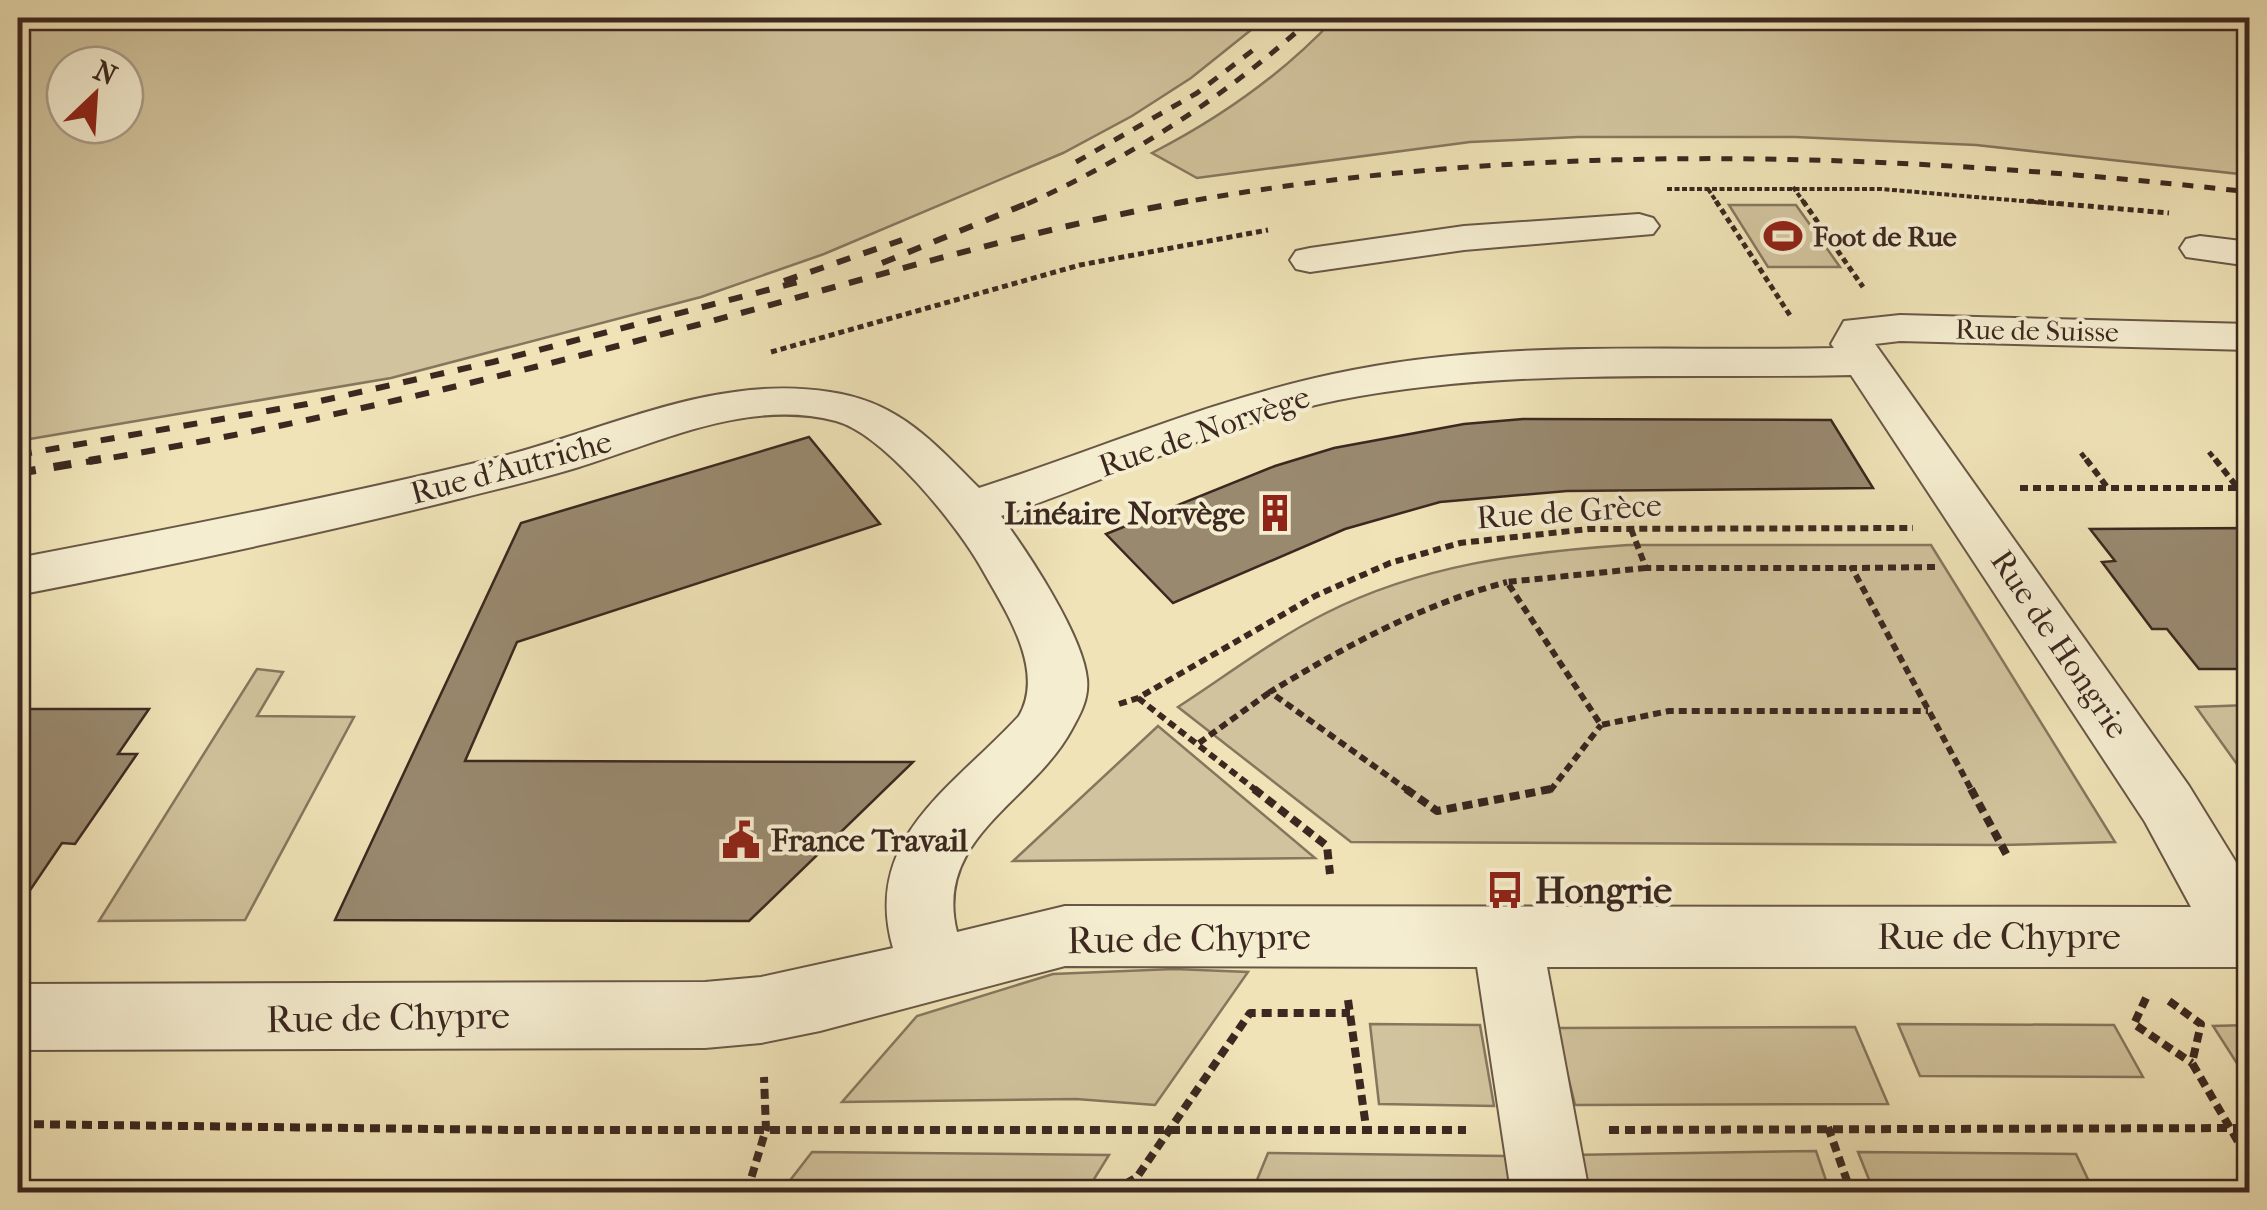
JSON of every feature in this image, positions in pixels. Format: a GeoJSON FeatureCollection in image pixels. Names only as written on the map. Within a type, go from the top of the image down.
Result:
{"type":"FeatureCollection","features":[{"type":"Feature","properties":{"kind":"street"},"geometry":{"type":"LineString","coordinates":[[1310,260],[1464,238],[1639,226]]}},
{"type":"Feature","properties":{"kind":"street"},"geometry":{"type":"LineString","coordinates":[[2200,248],[2250,254]]}},
{"type":"Feature","properties":{"kind":"street","name":"Rue de Suisse"},"geometry":{"type":"LineString","coordinates":[[1864,362],[1854,344],[1860,330],[2001,328],[2250,336]]}},
{"type":"Feature","properties":{"kind":"street","name":"Rue de Norvège"},"geometry":{"type":"LineString","coordinates":[[969,509],[1077,474],[1254,408],[1404,375],[1554,366],[1864,362]]}},
{"type":"Feature","properties":{"kind":"street","name":"Rue de Hongrie"},"geometry":{"type":"LineString","coordinates":[[1864,362],[1982,528],[2167,804],[2246,936]]}},
{"type":"Feature","properties":{"kind":"street","name":"Rue d'Autriche"},"geometry":{"type":"LineString","coordinates":[[18,576],[187,545],[400,497],[530,465],[727,406],[766,401],[831,405],[882,423],[969,509]]}},
{"type":"Feature","properties":{"kind":"street"},"geometry":{"type":"LineString","coordinates":[[934,969],[918,894],[922,871],[952,822],[1046,726],[1057,700],[1058,679],[1033,614],[969,509]]}},
{"type":"Feature","properties":{"kind":"street","name":"Rue de Chypre"},"geometry":{"type":"LineString","coordinates":[[18,1017],[705,1014],[761,1010],[1065,936],[2246,936]]}},
{"type":"Feature","properties":{"kind":"street"},"geometry":{"type":"LineString","coordinates":[[1507,937],[1545,1161]]}},
{"type":"Feature","properties":{"kind":"path"},"geometry":{"type":"LineString","coordinates":[[1793,187],[1867,293]]}},
{"type":"Feature","properties":{"kind":"path"},"geometry":{"type":"LineString","coordinates":[[1707,188],[1798,328]]}},
{"type":"Feature","properties":{"kind":"path"},"geometry":{"type":"LineString","coordinates":[[2209,452],[2238,488]]}},
{"type":"Feature","properties":{"kind":"path"},"geometry":{"type":"LineString","coordinates":[[2080,453],[2108,488]]}},
{"type":"Feature","properties":{"kind":"path"},"geometry":{"type":"LineString","coordinates":[[2024,502],[2014,488],[2250,488]]}},
{"type":"Feature","properties":{"kind":"path"},"geometry":{"type":"LineString","coordinates":[[1631,528],[1646,568]]}},
{"type":"Feature","properties":{"kind":"path","name":"Rue de Grèce"},"geometry":{"type":"LineString","coordinates":[[1046,726],[1138,698],[1316,596],[1391,564],[1464,543],[1534,533],[1631,528],[1917,528]]}},
{"type":"Feature","properties":{"kind":"path"},"geometry":{"type":"LineString","coordinates":[[1199,743],[1270,692],[1351,642],[1426,605],[1506,582],[1646,568],[1944,567]]}},
{"type":"Feature","properties":{"kind":"path"},"geometry":{"type":"LineString","coordinates":[[1852,568],[2009,859]]}},
{"type":"Feature","properties":{"kind":"path"},"geometry":{"type":"LineString","coordinates":[[1506,582],[1601,725]]}},
{"type":"Feature","properties":{"kind":"path"},"geometry":{"type":"LineString","coordinates":[[1270,692],[1437,811],[1549,792],[1601,725],[1669,711],[1928,711]]}},
{"type":"Feature","properties":{"kind":"path"},"geometry":{"type":"LineString","coordinates":[[1138,698],[1327,846],[1331,880]]}},
{"type":"Feature","properties":{"kind":"path"},"geometry":{"type":"LineString","coordinates":[[2192,1063],[2201,1024],[2150,988],[2134,1024],[2192,1063],[2250,1162]]}},
{"type":"Feature","properties":{"kind":"path"},"geometry":{"type":"LineString","coordinates":[[1347,994],[1366,1126]]}},
{"type":"Feature","properties":{"kind":"path"},"geometry":{"type":"LineString","coordinates":[[1112,1192],[1137,1177],[1250,1013],[1350,1013]]}},
{"type":"Feature","properties":{"kind":"path"},"geometry":{"type":"LineString","coordinates":[[747,1192],[766,1129],[764,1073]]}},
{"type":"Feature","properties":{"kind":"path"},"geometry":{"type":"LineString","coordinates":[[18,1124],[766,1129],[1366,1126],[1545,1161],[1828,1128],[2250,1128]]}},
{"type":"Feature","properties":{"kind":"path"},"geometry":{"type":"LineString","coordinates":[[1828,1128],[1852,1192]]}},
{"type":"Feature","properties":{"kind":"shaded area"},"geometry":{"type":"Polygon","coordinates":[[[18,18],[1266,18],[1191,78],[1063,153],[824,254],[701,297],[391,378],[18,441],[18,18]]]}},
{"type":"Feature","properties":{"kind":"shaded area"},"geometry":{"type":"Polygon","coordinates":[[[1335,18],[2249,18],[2249,175],[1976,145],[1795,137],[1578,137],[1470,142],[1197,178],[1152,153],[1250,93],[1335,18]]]}},
{"type":"Feature","properties":{"kind":"shaded area","name":"Foot de Rue"},"geometry":{"type":"Polygon","coordinates":[[[1729,205],[1796,205],[1840,267],[1768,267],[1729,205]]]}},
{"type":"Feature","properties":{"kind":"shaded area"},"geometry":{"type":"Polygon","coordinates":[[[1628,545],[1931,545],[2115,842],[1351,842],[1178,707],[1307,623],[1398,583],[1511,557],[1628,545]]]}},
{"type":"Feature","properties":{"kind":"shaded area"},"geometry":{"type":"Polygon","coordinates":[[[257,669],[283,672],[257,716],[354,717],[245,920],[99,921],[257,669]]]}},
{"type":"Feature","properties":{"kind":"shaded area"},"geometry":{"type":"Polygon","coordinates":[[[2250,705],[2249,781],[2196,707],[2250,705]]]}},
{"type":"Feature","properties":{"kind":"shaded area"},"geometry":{"type":"Polygon","coordinates":[[[1158,726],[1315,858],[1013,861],[1158,726]]]}},
{"type":"Feature","properties":{"kind":"shaded area"},"geometry":{"type":"Polygon","coordinates":[[[1174,969],[1248,972],[1155,1105],[1076,1099],[842,1102],[917,1016],[1053,974],[1174,969]]]}},
{"type":"Feature","properties":{"kind":"shaded area"},"geometry":{"type":"Polygon","coordinates":[[[1370,1024],[1480,1025],[1494,1106],[1379,1104],[1370,1024]]]}},
{"type":"Feature","properties":{"kind":"shaded area"},"geometry":{"type":"Polygon","coordinates":[[[1898,1024],[2114,1025],[2143,1077],[1920,1076],[1898,1024]]]}},
{"type":"Feature","properties":{"kind":"shaded area"},"geometry":{"type":"Polygon","coordinates":[[[2249,1025],[2250,1079],[2247,1079],[2213,1026],[2249,1025]]]}},
{"type":"Feature","properties":{"kind":"shaded area"},"geometry":{"type":"Polygon","coordinates":[[[1855,1027],[1888,1104],[1575,1105],[1556,1028],[1855,1027]]]}},
{"type":"Feature","properties":{"kind":"shaded area"},"geometry":{"type":"Polygon","coordinates":[[[1816,1151],[1830,1192],[1581,1192],[1570,1155],[1816,1151]]]}},
{"type":"Feature","properties":{"kind":"shaded area"},"geometry":{"type":"Polygon","coordinates":[[[812,1152],[1109,1155],[1086,1192],[781,1192],[812,1152]]]}},
{"type":"Feature","properties":{"kind":"shaded area"},"geometry":{"type":"Polygon","coordinates":[[[1858,1152],[2076,1154],[2094,1192],[1874,1192],[1858,1152]]]}},
{"type":"Feature","properties":{"kind":"shaded area"},"geometry":{"type":"Polygon","coordinates":[[[1268,1153],[1506,1156],[1515,1192],[1252,1192],[1268,1153]]]}},
{"type":"Feature","properties":{"kind":"building","name":"Linéaire Norvège"},"geometry":{"type":"Polygon","coordinates":[[[1523,419],[1831,420],[1873,488],[1567,491],[1440,502],[1345,529],[1173,603],[1106,534],[1275,466],[1334,448],[1464,424],[1523,419]]]}},
{"type":"Feature","properties":{"kind":"building"},"geometry":{"type":"Polygon","coordinates":[[[809,437],[880,524],[517,642],[465,761],[913,762],[749,921],[335,920],[521,523],[809,437]]]}},
{"type":"Feature","properties":{"kind":"building"},"geometry":{"type":"Polygon","coordinates":[[[2250,528],[2250,669],[2199,669],[2167,629],[2152,629],[2102,562],[2115,561],[2090,529],[2250,528]]]}},
{"type":"Feature","properties":{"kind":"building"},"geometry":{"type":"Polygon","coordinates":[[[18,709],[149,709],[118,754],[137,754],[75,844],[62,843],[18,908],[18,709]]]}},
{"type":"Feature","properties":{"kind":"railway"},"geometry":{"type":"LineString","coordinates":[[1027,204],[1104,166],[1177,122],[1247,73],[1312,18]]}},
{"type":"Feature","properties":{"kind":"railway"},"geometry":{"type":"LineString","coordinates":[[1076,162],[1197,93],[1261,44]]}},
{"type":"Feature","properties":{"kind":"railway"},"geometry":{"type":"LineString","coordinates":[[1174,204],[1308,183],[1442,169],[1576,161],[1711,159],[1980,168],[2250,192]]}},
{"type":"Feature","properties":{"kind":"railway"},"geometry":{"type":"LineString","coordinates":[[882,263],[1033,201]]}},
{"type":"Feature","properties":{"kind":"railway"},"geometry":{"type":"LineString","coordinates":[[86,462],[240,434],[469,383],[1003,242],[1188,201]]}},
{"type":"Feature","properties":{"kind":"railway"},"geometry":{"type":"LineString","coordinates":[[784,281],[902,240]]}},
{"type":"Feature","properties":{"kind":"railway"},"geometry":{"type":"LineString","coordinates":[[18,455],[307,404],[493,362],[798,282]]}},
{"type":"Feature","properties":{"kind":"railway"},"geometry":{"type":"LineString","coordinates":[[18,473],[101,459]]}},
{"type":"Feature","properties":{"kind":"place","name":"Foot de Rue"},"geometry":{"type":"Point","coordinates":[1783,236]}},
{"type":"Feature","properties":{"kind":"place","name":"Linéaire Norvège"},"geometry":{"type":"Point","coordinates":[1275,513]}},
{"type":"Feature","properties":{"kind":"place","name":"France Travail"},"geometry":{"type":"Point","coordinates":[741,840]}},
{"type":"Feature","properties":{"kind":"place","name":"Hongrie"},"geometry":{"type":"Point","coordinates":[1505,890]}}]}
